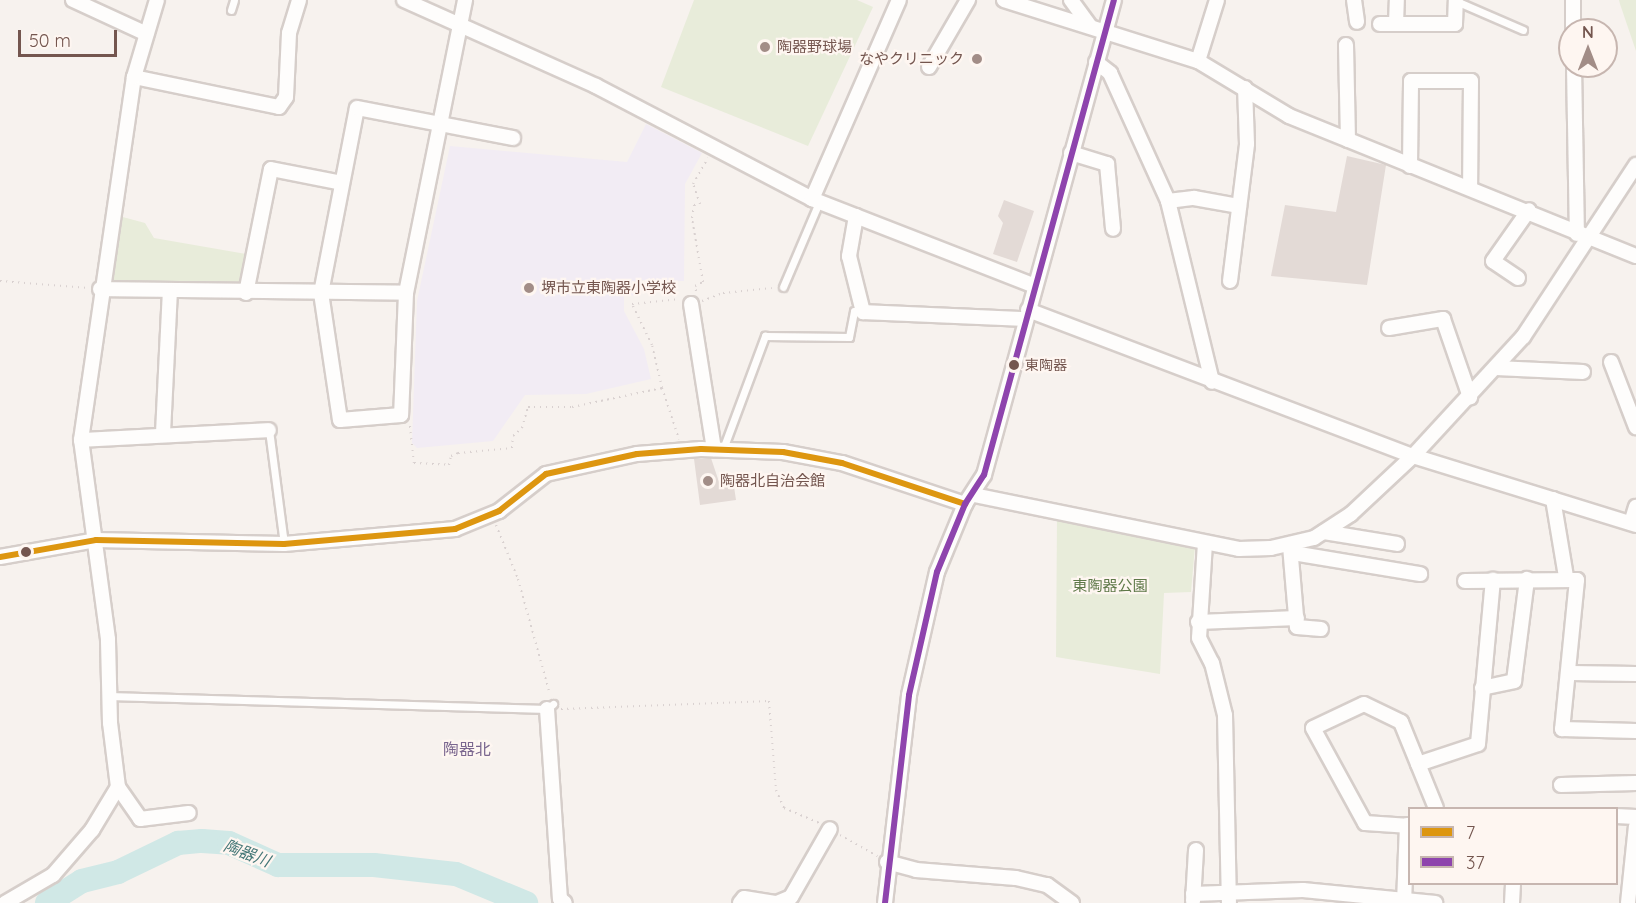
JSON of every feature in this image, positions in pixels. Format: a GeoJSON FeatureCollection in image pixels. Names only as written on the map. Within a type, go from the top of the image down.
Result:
{"type":"FeatureCollection","features":[{"type":"Feature","properties":{"kind":"street"},"geometry":{"type":"LineString","coordinates":[[73,0],[147,34]]}},
{"type":"Feature","properties":{"kind":"street"},"geometry":{"type":"LineString","coordinates":[[158,0],[134,77],[100,289],[81,440],[108,639],[109,696],[118,787],[140,819],[189,813]]}},
{"type":"Feature","properties":{"kind":"street"},"geometry":{"type":"LineString","coordinates":[[134,77],[279,107],[286,97],[290,33],[299,0]]}},
{"type":"Feature","properties":{"kind":"street"},"geometry":{"type":"LineString","coordinates":[[404,0],[596,86],[816,201],[1035,286]]}},
{"type":"Feature","properties":{"kind":"street"},"geometry":{"type":"LineString","coordinates":[[465,0],[460,26],[440,123],[406,293],[401,415],[340,420],[321,293],[357,108],[440,123],[513,138]]}},
{"type":"Feature","properties":{"kind":"street"},"geometry":{"type":"LineString","coordinates":[[816,201],[899,0]]}},
{"type":"Feature","properties":{"kind":"street"},"geometry":{"type":"LineString","coordinates":[[929,67],[968,0]]}},
{"type":"Feature","properties":{"kind":"street"},"geometry":{"type":"LineString","coordinates":[[1004,0],[1198,61],[1289,116],[1410,166],[1529,210],[1583,236],[1636,256]]}},
{"type":"Feature","properties":{"kind":"street"},"geometry":{"type":"LineString","coordinates":[[1071,0],[1096,29]]}},
{"type":"Feature","properties":{"kind":"street"},"geometry":{"type":"LineString","coordinates":[[885,903],[887,862],[909,695],[937,572],[969,500],[984,475],[1096,62],[1096,29],[1114,0]]}},
{"type":"Feature","properties":{"kind":"street"},"geometry":{"type":"LineString","coordinates":[[1198,61],[1217,0]]}},
{"type":"Feature","properties":{"kind":"street"},"geometry":{"type":"LineString","coordinates":[[1354,0],[1357,22]]}},
{"type":"Feature","properties":{"kind":"street"},"geometry":{"type":"LineString","coordinates":[[1396,0],[1396,24]]}},
{"type":"Feature","properties":{"kind":"street"},"geometry":{"type":"LineString","coordinates":[[1380,24],[1455,24],[1456,0]]}},
{"type":"Feature","properties":{"kind":"street"},"geometry":{"type":"LineString","coordinates":[[1573,0],[1573,18]]}},
{"type":"Feature","properties":{"kind":"street"},"geometry":{"type":"LineString","coordinates":[[1346,45],[1348,140]]}},
{"type":"Feature","properties":{"kind":"street"},"geometry":{"type":"LineString","coordinates":[[1096,62],[1110,73],[1168,201],[1212,382]]}},
{"type":"Feature","properties":{"kind":"street"},"geometry":{"type":"LineString","coordinates":[[1575,78],[1583,236]]}},
{"type":"Feature","properties":{"kind":"street"},"geometry":{"type":"LineString","coordinates":[[1410,166],[1411,81],[1471,81],[1470,187]]}},
{"type":"Feature","properties":{"kind":"street"},"geometry":{"type":"LineString","coordinates":[[1230,281],[1247,144],[1245,88]]}},
{"type":"Feature","properties":{"kind":"street"},"geometry":{"type":"LineString","coordinates":[[1071,153],[1107,164],[1113,229]]}},
{"type":"Feature","properties":{"kind":"street"},"geometry":{"type":"LineString","coordinates":[[1291,549],[1324,532],[1351,514],[1413,456],[1470,397],[1523,337],[1583,236],[1636,165]]}},
{"type":"Feature","properties":{"kind":"street"},"geometry":{"type":"LineString","coordinates":[[246,293],[271,169],[342,183]]}},
{"type":"Feature","properties":{"kind":"street"},"geometry":{"type":"LineString","coordinates":[[1168,201],[1194,198],[1239,206]]}},
{"type":"Feature","properties":{"kind":"street"},"geometry":{"type":"LineString","coordinates":[[1518,278],[1492,261],[1529,210]]}},
{"type":"Feature","properties":{"kind":"street"},"geometry":{"type":"LineString","coordinates":[[856,216],[849,256],[863,312],[1026,315],[1413,456],[1634,524],[1636,507]]}},
{"type":"Feature","properties":{"kind":"street"},"geometry":{"type":"LineString","coordinates":[[100,289],[246,293],[406,293]]}},
{"type":"Feature","properties":{"kind":"street"},"geometry":{"type":"LineString","coordinates":[[163,433],[170,292]]}},
{"type":"Feature","properties":{"kind":"street"},"geometry":{"type":"LineString","coordinates":[[691,304],[719,449]]}},
{"type":"Feature","properties":{"kind":"street"},"geometry":{"type":"LineString","coordinates":[[1389,328],[1443,319],[1470,397]]}},
{"type":"Feature","properties":{"kind":"street"},"geometry":{"type":"LineString","coordinates":[[1611,362],[1636,427]]}},
{"type":"Feature","properties":{"kind":"street"},"geometry":{"type":"LineString","coordinates":[[1496,368],[1583,372]]}},
{"type":"Feature","properties":{"kind":"street"},"geometry":{"type":"LineString","coordinates":[[81,440],[163,433],[269,430]]}},
{"type":"Feature","properties":{"kind":"street"},"geometry":{"type":"LineString","coordinates":[[0,556],[96,540],[284,544],[455,529],[492,513],[546,474],[588,462],[683,450],[719,449],[783,452],[842,463],[969,500],[1239,549],[1291,549],[1420,574]]}},
{"type":"Feature","properties":{"kind":"street"},"geometry":{"type":"LineString","coordinates":[[1553,499],[1566,577]]}},
{"type":"Feature","properties":{"kind":"street"},"geometry":{"type":"LineString","coordinates":[[1324,532],[1397,544]]}},
{"type":"Feature","properties":{"kind":"street"},"geometry":{"type":"LineString","coordinates":[[1205,543],[1198,638],[1212,663],[1225,714],[1228,899]]}},
{"type":"Feature","properties":{"kind":"street"},"geometry":{"type":"LineString","coordinates":[[1291,549],[1298,627],[1321,629]]}},
{"type":"Feature","properties":{"kind":"street"},"geometry":{"type":"LineString","coordinates":[[1465,581],[1566,577],[1577,580],[1568,650],[1570,673],[1562,729],[1636,731]]}},
{"type":"Feature","properties":{"kind":"street"},"geometry":{"type":"LineString","coordinates":[[1482,688],[1514,681],[1527,579]]}},
{"type":"Feature","properties":{"kind":"street"},"geometry":{"type":"LineString","coordinates":[[1418,764],[1478,744],[1493,580]]}},
{"type":"Feature","properties":{"kind":"street"},"geometry":{"type":"LineString","coordinates":[[1198,622],[1297,618]]}},
{"type":"Feature","properties":{"kind":"street"},"geometry":{"type":"LineString","coordinates":[[1570,673],[1636,674]]}},
{"type":"Feature","properties":{"kind":"street"},"geometry":{"type":"LineString","coordinates":[[1404,902],[1408,826],[1365,823],[1313,728],[1364,704],[1401,722],[1436,807]]}},
{"type":"Feature","properties":{"kind":"street"},"geometry":{"type":"LineString","coordinates":[[550,706],[560,899],[565,903]]}},
{"type":"Feature","properties":{"kind":"street"},"geometry":{"type":"LineString","coordinates":[[1561,785],[1636,783]]}},
{"type":"Feature","properties":{"kind":"street"},"geometry":{"type":"LineString","coordinates":[[5,903],[53,875],[92,830],[118,787]]}},
{"type":"Feature","properties":{"kind":"street"},"geometry":{"type":"LineString","coordinates":[[1618,816],[1636,817]]}},
{"type":"Feature","properties":{"kind":"street"},"geometry":{"type":"LineString","coordinates":[[1631,896],[1636,826]]}},
{"type":"Feature","properties":{"kind":"street"},"geometry":{"type":"LineString","coordinates":[[740,903],[744,897],[777,903],[791,897],[830,829]]}},
{"type":"Feature","properties":{"kind":"street"},"geometry":{"type":"LineString","coordinates":[[1196,850],[1193,899],[1228,899],[1303,890],[1404,902],[1435,903]]}},
{"type":"Feature","properties":{"kind":"street"},"geometry":{"type":"LineString","coordinates":[[887,862],[916,870],[1016,878],[1047,885],[1072,903]]}},
{"type":"Feature","properties":{"kind":"street"},"geometry":{"type":"LineString","coordinates":[[1512,903],[1513,885]]}},
{"type":"Feature","properties":{"kind":"lane"},"geometry":{"type":"LineString","coordinates":[[231,10],[234,0]]}},
{"type":"Feature","properties":{"kind":"lane"},"geometry":{"type":"LineString","coordinates":[[1456,0],[1523,30]]}},
{"type":"Feature","properties":{"kind":"lane"},"geometry":{"type":"LineString","coordinates":[[783,287],[816,201]]}},
{"type":"Feature","properties":{"kind":"lane"},"geometry":{"type":"LineString","coordinates":[[719,449],[765,336],[849,337],[854,312],[863,312]]}},
{"type":"Feature","properties":{"kind":"lane"},"geometry":{"type":"LineString","coordinates":[[269,430],[284,544]]}},
{"type":"Feature","properties":{"kind":"lane"},"geometry":{"type":"LineString","coordinates":[[109,696],[550,706]]}},
{"type":"Feature","properties":{"kind":"path"},"geometry":{"type":"LineString","coordinates":[[683,450],[662,388],[652,345],[632,304],[696,295],[695,286],[702,282],[692,218],[694,205],[700,204],[693,184],[714,148]]}},
{"type":"Feature","properties":{"kind":"path"},"geometry":{"type":"LineString","coordinates":[[0,282],[100,289]]}},
{"type":"Feature","properties":{"kind":"path"},"geometry":{"type":"LineString","coordinates":[[691,304],[723,293],[783,287]]}},
{"type":"Feature","properties":{"kind":"path"},"geometry":{"type":"LineString","coordinates":[[410,426],[414,463],[449,465],[451,456],[458,453],[512,448],[513,436],[522,428],[528,407],[572,407],[662,388]]}},
{"type":"Feature","properties":{"kind":"path"},"geometry":{"type":"LineString","coordinates":[[492,513],[518,579],[550,706],[560,709],[593,710],[769,701],[776,790],[784,808],[830,829],[887,862]]}},
{"type":"Feature","properties":{"kind":"shaded area","name":"堺市立東陶器小学校"},"geometry":{"type":"Polygon","coordinates":[[[646,124],[702,153],[685,184],[684,281],[638,280],[638,295],[624,296],[624,311],[644,349],[651,379],[586,394],[525,395],[493,441],[417,448],[412,443],[417,301],[450,146],[627,162],[646,124]]]}},
{"type":"Feature","properties":{"kind":"green space","name":"陶器野球場"},"geometry":{"type":"Polygon","coordinates":[[[694,0],[857,0],[873,7],[808,146],[661,87],[694,0]]]}},
{"type":"Feature","properties":{"kind":"green space"},"geometry":{"type":"Polygon","coordinates":[[[1619,0],[1636,0],[1636,51],[1620,4],[1619,0]]]}},
{"type":"Feature","properties":{"kind":"green space"},"geometry":{"type":"Polygon","coordinates":[[[119,216],[145,223],[154,238],[246,254],[241,280],[237,285],[115,282],[109,279],[119,216]]]}},
{"type":"Feature","properties":{"kind":"green space","name":"東陶器公園"},"geometry":{"type":"Polygon","coordinates":[[[1057,516],[1195,546],[1191,592],[1164,593],[1160,674],[1056,657],[1057,516]]]}},
{"type":"Feature","properties":{"kind":"building"},"geometry":{"type":"Polygon","coordinates":[[[1347,156],[1386,165],[1367,285],[1271,276],[1285,205],[1336,212],[1347,156]]]}},
{"type":"Feature","properties":{"kind":"building"},"geometry":{"type":"Polygon","coordinates":[[[1004,200],[1034,211],[1017,262],[993,254],[1003,223],[998,216],[1004,200]]]}},
{"type":"Feature","properties":{"kind":"building","name":"陶器北自治会館"},"geometry":{"type":"Polygon","coordinates":[[[711,458],[719,482],[733,480],[736,500],[700,505],[694,459],[711,458]]]}},
{"type":"Feature","properties":{"kind":"waterway","name":"陶器川"},"geometry":{"type":"LineString","coordinates":[[47,903],[82,881],[118,872],[178,843],[202,841],[229,843],[278,865],[374,865],[456,874],[526,903]]}},
{"type":"Feature","properties":{"kind":"transit line","name":"37"},"geometry":{"type":"LineString","coordinates":[[885,903],[909,695],[937,572],[965,504],[984,475],[1114,0]]}},
{"type":"Feature","properties":{"kind":"transit line","name":"7"},"geometry":{"type":"LineString","coordinates":[[0,557],[96,540],[284,544],[455,529],[499,511],[546,474],[637,454],[701,449],[783,452],[842,463],[965,504]]}},
{"type":"Feature","properties":{"kind":"place","name":"陶器野球場"},"geometry":{"type":"Point","coordinates":[765,47]}},
{"type":"Feature","properties":{"kind":"place","name":"なやクリニック"},"geometry":{"type":"Point","coordinates":[977,59]}},
{"type":"Feature","properties":{"kind":"place","name":"堺市立東陶器小学校"},"geometry":{"type":"Point","coordinates":[529,288]}},
{"type":"Feature","properties":{"kind":"place","name":"東陶器"},"geometry":{"type":"Point","coordinates":[1014,365]}},
{"type":"Feature","properties":{"kind":"place","name":"陶器北自治会館"},"geometry":{"type":"Point","coordinates":[708,481]}},
{"type":"Feature","properties":{"kind":"district","name":"陶器北"},"geometry":{"type":"Point","coordinates":[467,749]}}]}
